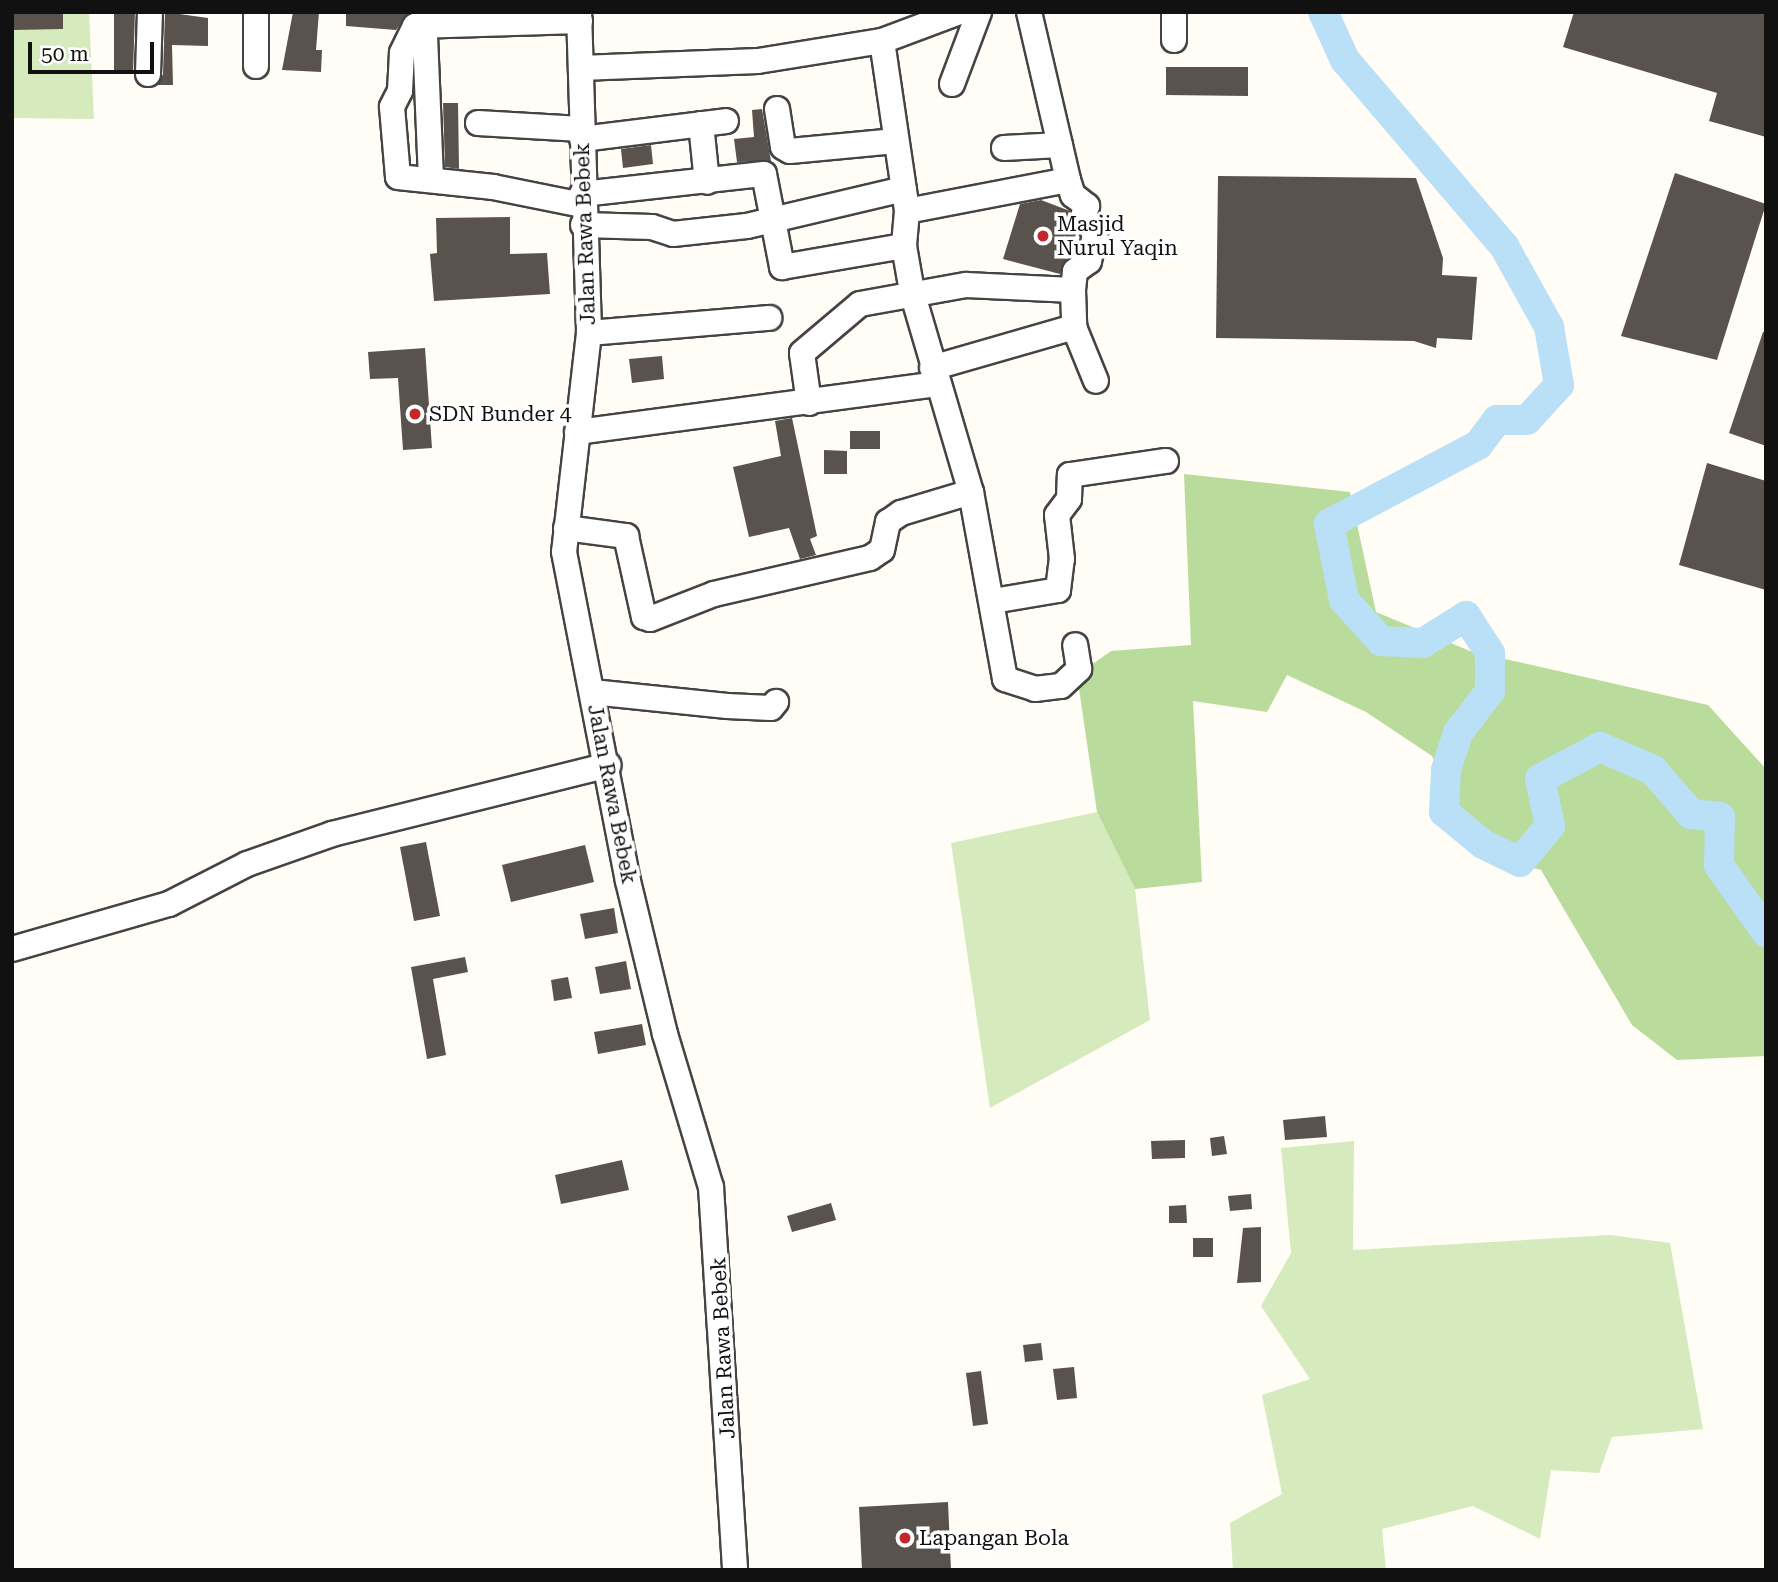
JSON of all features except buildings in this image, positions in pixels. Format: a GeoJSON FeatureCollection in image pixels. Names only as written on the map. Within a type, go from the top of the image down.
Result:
{"type":"FeatureCollection","features":[{"type":"Feature","properties":{"kind":"street"},"geometry":{"type":"LineString","coordinates":[[148,74],[150,12]]}},
{"type":"Feature","properties":{"kind":"street"},"geometry":{"type":"LineString","coordinates":[[256,12],[256,66]]}},
{"type":"Feature","properties":{"kind":"street"},"geometry":{"type":"LineString","coordinates":[[581,68],[758,61],[882,41],[959,12]]}},
{"type":"Feature","properties":{"kind":"street"},"geometry":{"type":"LineString","coordinates":[[951,84],[979,12]]}},
{"type":"Feature","properties":{"kind":"street"},"geometry":{"type":"LineString","coordinates":[[1029,12],[1068,180],[1073,195],[1086,204],[1084,214],[1095,235],[1089,261],[1075,271],[1073,290],[1074,327],[1096,381]]}},
{"type":"Feature","properties":{"kind":"street"},"geometry":{"type":"LineString","coordinates":[[1174,12],[1174,40]]}},
{"type":"Feature","properties":{"kind":"street"},"geometry":{"type":"LineString","coordinates":[[579,16],[425,17],[412,29],[392,107],[397,176],[582,208],[673,234],[774,222],[905,200],[1068,180]]}},
{"type":"Feature","properties":{"kind":"street","name":"Jalan Rawa Bebek"},"geometry":{"type":"LineString","coordinates":[[579,16],[582,208],[589,333],[566,528],[567,574],[609,765],[628,881],[665,1034],[711,1187],[735,1570]]}},
{"type":"Feature","properties":{"kind":"street"},"geometry":{"type":"LineString","coordinates":[[425,17],[432,180]]}},
{"type":"Feature","properties":{"kind":"street"},"geometry":{"type":"LineString","coordinates":[[882,41],[905,200],[904,246],[912,292],[934,376],[971,492],[1008,681],[1035,689],[1061,686],[1079,669],[1075,645]]}},
{"type":"Feature","properties":{"kind":"street"},"geometry":{"type":"LineString","coordinates":[[777,108],[782,147],[790,151],[896,141]]}},
{"type":"Feature","properties":{"kind":"street"},"geometry":{"type":"LineString","coordinates":[[478,123],[582,134],[726,121]]}},
{"type":"Feature","properties":{"kind":"street"},"geometry":{"type":"LineString","coordinates":[[701,124],[707,182]]}},
{"type":"Feature","properties":{"kind":"street"},"geometry":{"type":"LineString","coordinates":[[1004,148],[1060,145]]}},
{"type":"Feature","properties":{"kind":"street"},"geometry":{"type":"LineString","coordinates":[[582,208],[707,182],[764,174],[782,267],[904,246]]}},
{"type":"Feature","properties":{"kind":"street"},"geometry":{"type":"LineString","coordinates":[[809,403],[802,353],[860,304],[912,292],[1006,284],[1073,290]]}},
{"type":"Feature","properties":{"kind":"street"},"geometry":{"type":"LineString","coordinates":[[589,333],[769,318]]}},
{"type":"Feature","properties":{"kind":"street"},"geometry":{"type":"LineString","coordinates":[[577,432],[809,403],[934,376],[1074,327]]}},
{"type":"Feature","properties":{"kind":"street"},"geometry":{"type":"LineString","coordinates":[[993,601],[1058,590],[1062,558],[1057,515],[1069,499],[1070,475],[1166,461]]}},
{"type":"Feature","properties":{"kind":"street"},"geometry":{"type":"LineString","coordinates":[[566,528],[626,536],[644,617],[650,619],[733,588],[870,558],[882,550],[888,522],[901,513],[971,492]]}},
{"type":"Feature","properties":{"kind":"street"},"geometry":{"type":"LineString","coordinates":[[592,692],[771,708],[776,702]]}},
{"type":"Feature","properties":{"kind":"street"},"geometry":{"type":"LineString","coordinates":[[12,949],[169,904],[247,864],[332,834],[609,765]]}},
{"type":"Feature","properties":{"kind":"green space"},"geometry":{"type":"Polygon","coordinates":[[[12,12],[89,12],[94,119],[12,118],[12,12]]]}},
{"type":"Feature","properties":{"kind":"green space"},"geometry":{"type":"Polygon","coordinates":[[[1184,474],[1350,492],[1376,612],[1470,651],[1708,705],[1766,769],[1766,1056],[1677,1060],[1632,1025],[1541,870],[1478,853],[1432,756],[1366,712],[1287,675],[1267,712],[1193,701],[1202,882],[1135,889],[1097,812],[1077,675],[1111,651],[1191,645],[1184,474]]]}},
{"type":"Feature","properties":{"kind":"green space"},"geometry":{"type":"Polygon","coordinates":[[[1097,812],[1135,889],[1150,1020],[990,1108],[951,843],[1097,812]]]}},
{"type":"Feature","properties":{"kind":"green space"},"geometry":{"type":"Polygon","coordinates":[[[1354,1141],[1353,1250],[1610,1235],[1670,1243],[1703,1429],[1612,1437],[1599,1473],[1551,1470],[1540,1539],[1473,1506],[1382,1529],[1386,1570],[1233,1570],[1230,1523],[1282,1494],[1262,1395],[1310,1379],[1261,1306],[1291,1253],[1281,1148],[1354,1141]]]}},
{"type":"Feature","properties":{"kind":"waterway"},"geometry":{"type":"LineString","coordinates":[[1323,12],[1345,60],[1504,246],[1549,327],[1559,385],[1527,420],[1497,420],[1478,445],[1329,524],[1344,600],[1381,641],[1423,643],[1466,616],[1490,653],[1490,691],[1458,733],[1446,770],[1444,812],[1483,844],[1520,862],[1550,826],[1540,779],[1600,747],[1653,770],[1691,814],[1720,817],[1719,865],[1766,932]]}},
{"type":"Feature","properties":{"kind":"place","name":"Masjid Nurul Yaqin"},"geometry":{"type":"Point","coordinates":[1043,236]}},
{"type":"Feature","properties":{"kind":"place","name":"SDN Bunder 4"},"geometry":{"type":"Point","coordinates":[415,414]}},
{"type":"Feature","properties":{"kind":"place","name":"Lapangan Bola"},"geometry":{"type":"Point","coordinates":[905,1538]}}]}
